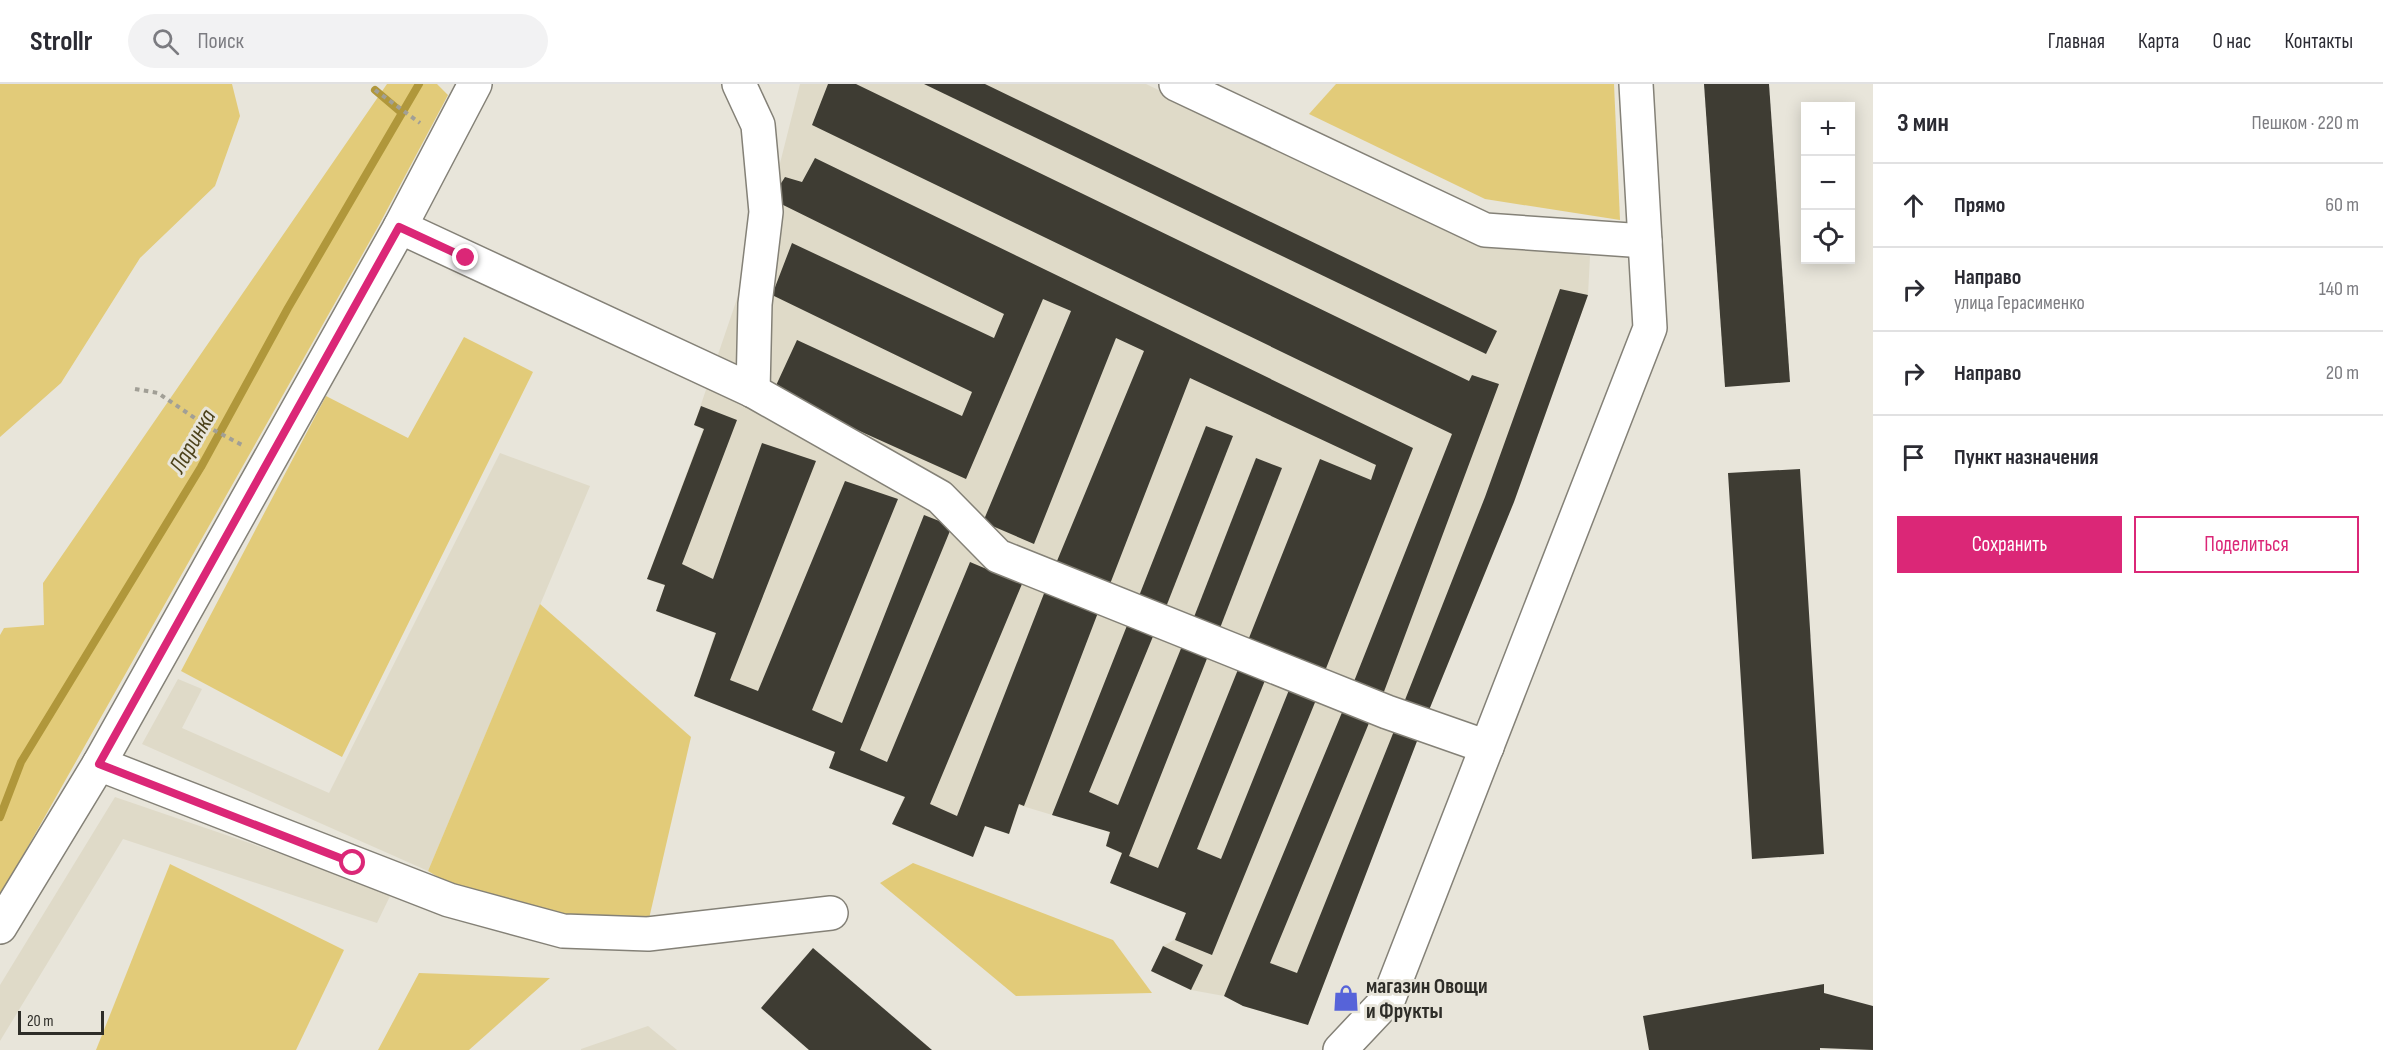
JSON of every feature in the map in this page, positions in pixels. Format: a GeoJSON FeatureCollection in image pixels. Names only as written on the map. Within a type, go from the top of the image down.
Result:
{"type":"FeatureCollection","features":[{"type":"Feature","properties":{"kind":"street"},"geometry":{"type":"LineString","coordinates":[[0,927],[99,764],[399,227],[475,84]]}},
{"type":"Feature","properties":{"kind":"street"},"geometry":{"type":"LineString","coordinates":[[739,84],[758,125],[766,212],[755,304],[753,391]]}},
{"type":"Feature","properties":{"kind":"street"},"geometry":{"type":"LineString","coordinates":[[1176,84],[1485,230],[1645,241]]}},
{"type":"Feature","properties":{"kind":"street"},"geometry":{"type":"LineString","coordinates":[[1340,1050],[1389,998],[1650,328],[1636,84]]}},
{"type":"Feature","properties":{"kind":"street"},"geometry":{"type":"LineString","coordinates":[[399,227],[753,391],[939,497],[998,556],[1387,712],[1487,747]]}},
{"type":"Feature","properties":{"kind":"street"},"geometry":{"type":"LineString","coordinates":[[99,764],[449,900],[563,931],[648,934],[831,913]]}},
{"type":"Feature","properties":{"kind":"path"},"geometry":{"type":"LineString","coordinates":[[375,90],[413,120]]}},
{"type":"Feature","properties":{"kind":"path"},"geometry":{"type":"LineString","coordinates":[[135,388],[158,393],[225,438]]}},
{"type":"Feature","properties":{"kind":"shaded area"},"geometry":{"type":"Polygon","coordinates":[[[0,84],[232,84],[240,116],[215,186],[140,258],[61,383],[0,437],[0,84]]]}},
{"type":"Feature","properties":{"kind":"shaded area"},"geometry":{"type":"Polygon","coordinates":[[[387,84],[437,84],[448,95],[379,225],[0,896],[0,635],[4,628],[44,625],[43,583],[387,84]]]}},
{"type":"Feature","properties":{"kind":"shaded area"},"geometry":{"type":"Polygon","coordinates":[[[800,84],[1146,84],[1480,243],[1590,256],[1588,295],[1514,502],[1427,715],[1308,1025],[1243,1006],[1224,996],[1191,990],[1151,971],[1163,946],[1174,940],[1186,913],[1110,883],[1122,854],[1106,846],[1109,832],[1019,805],[1009,834],[985,826],[973,857],[892,824],[904,797],[829,768],[835,752],[694,696],[715,633],[656,611],[665,586],[647,579],[703,429],[694,425],[771,199],[800,84]]]}},
{"type":"Feature","properties":{"kind":"shaded area"},"geometry":{"type":"Polygon","coordinates":[[[1336,84],[1614,84],[1620,220],[1485,199],[1309,114],[1336,84]]]}},
{"type":"Feature","properties":{"kind":"shaded area"},"geometry":{"type":"Polygon","coordinates":[[[464,337],[533,372],[342,757],[181,671],[326,396],[408,438],[464,337]]]}},
{"type":"Feature","properties":{"kind":"shaded area"},"geometry":{"type":"Polygon","coordinates":[[[500,453],[590,486],[428,871],[142,744],[178,679],[202,689],[182,728],[329,793],[500,453]]]}},
{"type":"Feature","properties":{"kind":"shaded area"},"geometry":{"type":"Polygon","coordinates":[[[540,604],[691,737],[648,923],[562,920],[456,888],[428,871],[540,604]]]}},
{"type":"Feature","properties":{"kind":"shaded area"},"geometry":{"type":"Polygon","coordinates":[[[115,797],[392,892],[377,923],[123,839],[0,1041],[0,985],[115,797]]]}},
{"type":"Feature","properties":{"kind":"shaded area"},"geometry":{"type":"Polygon","coordinates":[[[913,863],[1113,940],[1152,993],[1016,996],[880,883],[913,863]]]}},
{"type":"Feature","properties":{"kind":"shaded area"},"geometry":{"type":"Polygon","coordinates":[[[170,864],[344,950],[296,1050],[96,1050],[170,864]]]}},
{"type":"Feature","properties":{"kind":"shaded area"},"geometry":{"type":"Polygon","coordinates":[[[419,973],[550,978],[469,1050],[378,1050],[419,973]]]}},
{"type":"Feature","properties":{"kind":"shaded area"},"geometry":{"type":"Polygon","coordinates":[[[648,1026],[677,1050],[581,1050],[581,1049],[648,1026]]]}},
{"type":"Feature","properties":{"kind":"building"},"geometry":{"type":"Polygon","coordinates":[[[828,84],[856,84],[1469,381],[1472,375],[1499,384],[1382,697],[1353,684],[1452,434],[812,125],[828,84]]]}},
{"type":"Feature","properties":{"kind":"building"},"geometry":{"type":"Polygon","coordinates":[[[924,84],[985,84],[1497,331],[1486,354],[924,84]]]}},
{"type":"Feature","properties":{"kind":"building"},"geometry":{"type":"Polygon","coordinates":[[[1704,84],[1769,84],[1790,382],[1725,387],[1704,84]]]}},
{"type":"Feature","properties":{"kind":"building"},"geometry":{"type":"Polygon","coordinates":[[[815,158],[1413,448],[1325,671],[1247,643],[1320,459],[1371,480],[1376,465],[1190,378],[1110,584],[1057,561],[1144,351],[1116,338],[1034,544],[983,522],[1071,311],[1043,299],[966,479],[773,392],[797,340],[962,416],[972,392],[772,295],[792,243],[994,338],[1004,314],[771,199],[785,177],[802,182],[815,158]]]}},
{"type":"Feature","properties":{"kind":"building"},"geometry":{"type":"Polygon","coordinates":[[[1560,289],[1588,295],[1514,502],[1427,715],[1403,705],[1485,497],[1560,289]]]}},
{"type":"Feature","properties":{"kind":"building"},"geometry":{"type":"Polygon","coordinates":[[[701,406],[737,420],[682,564],[713,579],[762,443],[816,461],[730,680],[758,691],[845,481],[898,499],[812,710],[842,723],[924,515],[952,526],[860,750],[887,762],[970,562],[1022,584],[930,804],[957,816],[1045,591],[1099,610],[1024,806],[1019,804],[1009,834],[985,826],[973,857],[892,824],[905,797],[829,768],[835,752],[694,696],[716,633],[656,611],[665,585],[647,579],[704,429],[694,425],[701,406]]]}},
{"type":"Feature","properties":{"kind":"building"},"geometry":{"type":"Polygon","coordinates":[[[1206,426],[1233,436],[1166,607],[1139,596],[1206,426]]]}},
{"type":"Feature","properties":{"kind":"building"},"geometry":{"type":"Polygon","coordinates":[[[1256,458],[1282,468],[1220,628],[1194,617],[1256,458]]]}},
{"type":"Feature","properties":{"kind":"building"},"geometry":{"type":"Polygon","coordinates":[[[1800,469],[1824,854],[1752,859],[1728,473],[1800,469]]]}},
{"type":"Feature","properties":{"kind":"building"},"geometry":{"type":"Polygon","coordinates":[[[1128,623],[1154,634],[1089,792],[1118,805],[1182,646],[1208,656],[1129,856],[1158,868],[1239,667],[1266,678],[1197,849],[1221,859],[1289,690],[1316,700],[1212,955],[1175,940],[1186,913],[1110,883],[1122,853],[1106,846],[1110,832],[1052,815],[1128,623]]]}},
{"type":"Feature","properties":{"kind":"building"},"geometry":{"type":"Polygon","coordinates":[[[1343,710],[1369,723],[1270,963],[1297,973],[1396,726],[1419,736],[1308,1025],[1243,1006],[1224,996],[1343,710]]]}},
{"type":"Feature","properties":{"kind":"building"},"geometry":{"type":"Polygon","coordinates":[[[1163,946],[1203,965],[1191,990],[1151,971],[1163,946]]]}},
{"type":"Feature","properties":{"kind":"building"},"geometry":{"type":"Polygon","coordinates":[[[813,948],[932,1050],[809,1050],[761,1008],[813,948]]]}},
{"type":"Feature","properties":{"kind":"building"},"geometry":{"type":"Polygon","coordinates":[[[1824,984],[1824,993],[1873,1006],[1873,1050],[1820,1048],[1820,1050],[1649,1050],[1643,1016],[1824,984]]]}},
{"type":"Feature","properties":{"kind":"waterway","name":"Ларинка"},"geometry":{"type":"LineString","coordinates":[[0,817],[21,762],[201,467],[288,308],[419,84]]}},
{"type":"Feature","properties":{"kind":"waterway"},"geometry":{"type":"LineString","coordinates":[[375,90],[402,113]]}},
{"type":"Feature","properties":{"kind":"place","name":"магазин Овощи и Фрукты"},"geometry":{"type":"Point","coordinates":[1346,998]}},
{"type":"Feature","properties":{"kind":"route"},"geometry":{"type":"LineString","coordinates":[[353,863],[99,764],[399,227],[466,258]]}}]}
